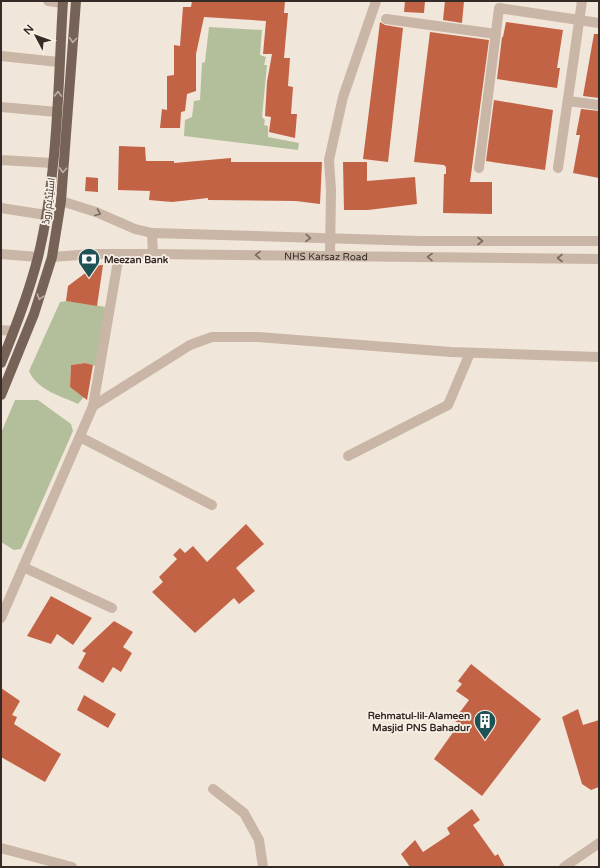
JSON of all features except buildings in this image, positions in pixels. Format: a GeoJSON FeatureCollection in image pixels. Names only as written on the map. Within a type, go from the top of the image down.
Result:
{"type":"FeatureCollection","features":[{"type":"Feature","properties":{"kind":"main road","name":"اسٹیڈیم روڈ"},"geometry":{"type":"LineString","coordinates":[[1,395],[34,314],[52,257],[61,201],[76,1]]}},
{"type":"Feature","properties":{"kind":"main road","name":"اسٹیڈیم روڈ"},"geometry":{"type":"LineString","coordinates":[[1,361],[28,294],[38,257],[46,215],[57,112],[63,2]]}},
{"type":"Feature","properties":{"kind":"street"},"geometry":{"type":"LineString","coordinates":[[48,1],[63,2]]}},
{"type":"Feature","properties":{"kind":"street"},"geometry":{"type":"LineString","coordinates":[[330,256],[331,190],[329,160],[343,97],[376,1]]}},
{"type":"Feature","properties":{"kind":"street"},"geometry":{"type":"LineString","coordinates":[[558,168],[582,1]]}},
{"type":"Feature","properties":{"kind":"street"},"geometry":{"type":"LineString","coordinates":[[478,168],[499,8],[599,23]]}},
{"type":"Feature","properties":{"kind":"street"},"geometry":{"type":"LineString","coordinates":[[386,19],[496,34]]}},
{"type":"Feature","properties":{"kind":"street"},"geometry":{"type":"LineString","coordinates":[[1,56],[59,62]]}},
{"type":"Feature","properties":{"kind":"street"},"geometry":{"type":"LineString","coordinates":[[568,101],[599,105]]}},
{"type":"Feature","properties":{"kind":"street"},"geometry":{"type":"LineString","coordinates":[[1,107],[57,112]]}},
{"type":"Feature","properties":{"kind":"street"},"geometry":{"type":"LineString","coordinates":[[1,160],[52,163]]}},
{"type":"Feature","properties":{"kind":"street"},"geometry":{"type":"LineString","coordinates":[[61,201],[96,212],[135,229],[152,233],[420,241],[599,241]]}},
{"type":"Feature","properties":{"kind":"street"},"geometry":{"type":"LineString","coordinates":[[1,208],[46,215]]}},
{"type":"Feature","properties":{"kind":"street"},"geometry":{"type":"LineString","coordinates":[[152,233],[153,254]]}},
{"type":"Feature","properties":{"kind":"street"},"geometry":{"type":"LineString","coordinates":[[1,254],[38,257]]}},
{"type":"Feature","properties":{"kind":"street","name":"NHS Karsaz Road"},"geometry":{"type":"LineString","coordinates":[[52,257],[153,254],[599,259]]}},
{"type":"Feature","properties":{"kind":"street"},"geometry":{"type":"LineString","coordinates":[[1,618],[93,406],[119,255]]}},
{"type":"Feature","properties":{"kind":"street"},"geometry":{"type":"LineString","coordinates":[[1,330],[13,331]]}},
{"type":"Feature","properties":{"kind":"street"},"geometry":{"type":"LineString","coordinates":[[93,406],[190,344],[212,337],[258,337],[470,353],[599,357]]}},
{"type":"Feature","properties":{"kind":"street"},"geometry":{"type":"LineString","coordinates":[[348,456],[448,405],[470,353]]}},
{"type":"Feature","properties":{"kind":"street"},"geometry":{"type":"LineString","coordinates":[[80,437],[212,505]]}},
{"type":"Feature","properties":{"kind":"street"},"geometry":{"type":"LineString","coordinates":[[23,567],[112,608]]}},
{"type":"Feature","properties":{"kind":"street"},"geometry":{"type":"LineString","coordinates":[[213,789],[244,813],[259,840],[263,867]]}},
{"type":"Feature","properties":{"kind":"street"},"geometry":{"type":"LineString","coordinates":[[564,867],[599,843]]}},
{"type":"Feature","properties":{"kind":"street"},"geometry":{"type":"LineString","coordinates":[[1,848],[72,867]]}},
{"type":"Feature","properties":{"kind":"green space"},"geometry":{"type":"Polygon","coordinates":[[[209,27],[262,30],[260,55],[266,57],[264,65],[267,65],[262,117],[265,120],[264,125],[268,126],[268,137],[299,143],[298,150],[184,136],[185,120],[192,117],[194,101],[200,100],[202,63],[205,62],[209,27]]]}},
{"type":"Feature","properties":{"kind":"green space"},"geometry":{"type":"Polygon","coordinates":[[[67,301],[106,307],[96,366],[85,363],[71,365],[70,387],[84,397],[78,404],[44,388],[33,378],[29,371],[60,302],[67,301]]]}},
{"type":"Feature","properties":{"kind":"green space"},"geometry":{"type":"Polygon","coordinates":[[[15,400],[38,400],[71,424],[73,431],[21,549],[14,550],[1,542],[1,433],[15,400]]]}},
{"type":"Feature","properties":{"kind":"place","name":"Meezan Bank"},"geometry":{"type":"Point","coordinates":[89,278]}},
{"type":"Feature","properties":{"kind":"place","name":"Rehmatul-lil-Alameen Masjid PNS Bahadur"},"geometry":{"type":"Point","coordinates":[485,740]}}]}
